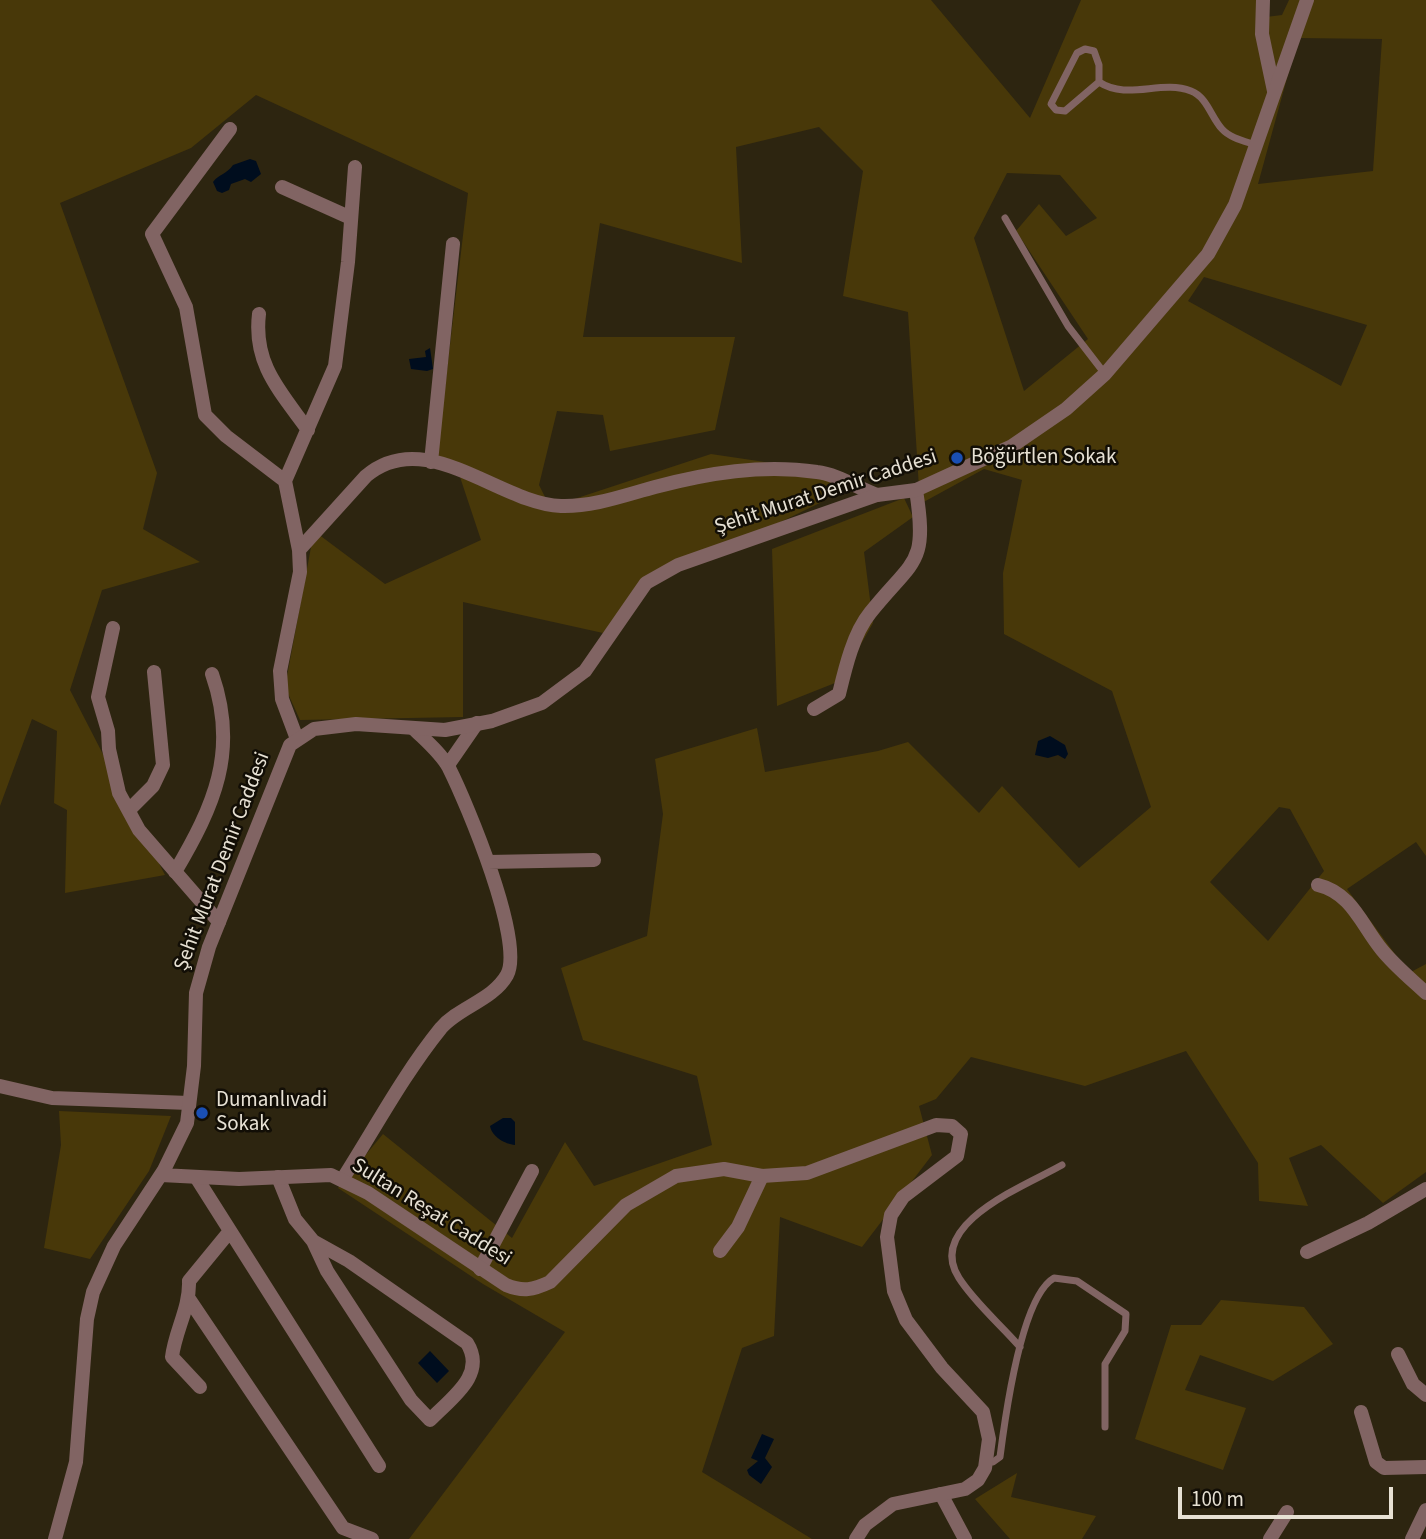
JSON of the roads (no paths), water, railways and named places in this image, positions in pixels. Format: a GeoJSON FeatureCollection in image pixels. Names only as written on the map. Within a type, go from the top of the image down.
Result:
{"type":"FeatureCollection","features":[{"type":"Feature","properties":{"kind":"street"},"geometry":{"type":"LineString","coordinates":[[1263,0],[1262,34],[1274,91]]}},
{"type":"Feature","properties":{"kind":"street","name":"Şehit Murat Demir Caddesi"},"geometry":{"type":"LineString","coordinates":[[55,1539],[76,1462],[87,1319],[93,1292],[114,1246],[160,1175],[187,1123],[196,993],[219,922],[290,745],[314,729],[356,724],[445,730],[542,703],[585,671],[646,583],[678,565],[877,495],[916,489],[1012,446],[1066,409],[1105,374],[1208,254],[1235,205],[1307,0]]}},
{"type":"Feature","properties":{"kind":"street"},"geometry":{"type":"LineString","coordinates":[[230,129],[152,234],[186,307],[205,415],[226,436],[285,481]]}},
{"type":"Feature","properties":{"kind":"street"},"geometry":{"type":"LineString","coordinates":[[297,739],[282,699],[280,671],[300,572],[299,550],[285,481],[335,366],[355,167]]}},
{"type":"Feature","properties":{"kind":"street"},"geometry":{"type":"LineString","coordinates":[[282,187],[351,219]]}},
{"type":"Feature","properties":{"kind":"street"},"geometry":{"type":"LineString","coordinates":[[431,462],[453,244]]}},
{"type":"Feature","properties":{"kind":"street"},"geometry":{"type":"LineString","coordinates":[[259,314],[256,338],[259,354],[271,378],[308,430]]}},
{"type":"Feature","properties":{"kind":"street"},"geometry":{"type":"LineString","coordinates":[[299,550],[371,471],[400,459],[431,462],[489,481],[534,500],[561,506],[603,501],[713,472],[739,471],[820,472],[877,495]]}},
{"type":"Feature","properties":{"kind":"street"},"geometry":{"type":"LineString","coordinates":[[814,709],[839,694],[858,636],[869,615],[902,580],[919,550],[922,531],[916,489]]}},
{"type":"Feature","properties":{"kind":"street"},"geometry":{"type":"LineString","coordinates":[[113,628],[98,697],[119,793],[139,830],[219,922]]}},
{"type":"Feature","properties":{"kind":"street"},"geometry":{"type":"LineString","coordinates":[[129,810],[153,786],[163,765],[154,672]]}},
{"type":"Feature","properties":{"kind":"street"},"geometry":{"type":"LineString","coordinates":[[175,872],[202,826],[219,776],[226,731],[221,699],[212,674]]}},
{"type":"Feature","properties":{"kind":"street"},"geometry":{"type":"LineString","coordinates":[[447,765],[477,723]]}},
{"type":"Feature","properties":{"kind":"street"},"geometry":{"type":"LineString","coordinates":[[342,1181],[418,1058],[443,1025],[498,987],[513,960],[512,943],[488,862],[447,765],[413,728]]}},
{"type":"Feature","properties":{"kind":"street"},"geometry":{"type":"LineString","coordinates":[[488,862],[594,860]]}},
{"type":"Feature","properties":{"kind":"street"},"geometry":{"type":"LineString","coordinates":[[1318,885],[1341,895],[1384,952],[1426,991]]}},
{"type":"Feature","properties":{"kind":"street"},"geometry":{"type":"LineString","coordinates":[[0,1086],[52,1098],[189,1102]]}},
{"type":"Feature","properties":{"kind":"street","name":"Sultan Reşat Caddesi"},"geometry":{"type":"LineString","coordinates":[[160,1175],[331,1175],[368,1193],[480,1269],[519,1290],[535,1289],[550,1282],[626,1205],[676,1177],[724,1169],[762,1176],[807,1173],[936,1125],[957,1129],[961,1135],[957,1156],[903,1197],[891,1215],[887,1237],[894,1291],[906,1320],[942,1367],[983,1412],[989,1439],[986,1462]]}},
{"type":"Feature","properties":{"kind":"street"},"geometry":{"type":"LineString","coordinates":[[480,1269],[531,1171]]}},
{"type":"Feature","properties":{"kind":"street"},"geometry":{"type":"LineString","coordinates":[[720,1251],[738,1227],[762,1176]]}},
{"type":"Feature","properties":{"kind":"street"},"geometry":{"type":"LineString","coordinates":[[195,1177],[379,1466]]}},
{"type":"Feature","properties":{"kind":"street"},"geometry":{"type":"LineString","coordinates":[[278,1177],[295,1219],[313,1241],[327,1271],[411,1400],[430,1420],[467,1382],[474,1368],[473,1353],[467,1343],[369,1275],[313,1241]]}},
{"type":"Feature","properties":{"kind":"street"},"geometry":{"type":"LineString","coordinates":[[1307,1252],[1351,1233],[1426,1189]]}},
{"type":"Feature","properties":{"kind":"street"},"geometry":{"type":"LineString","coordinates":[[200,1387],[172,1357],[190,1299],[189,1281],[230,1231]]}},
{"type":"Feature","properties":{"kind":"street"},"geometry":{"type":"LineString","coordinates":[[190,1299],[343,1528],[372,1539]]}},
{"type":"Feature","properties":{"kind":"street"},"geometry":{"type":"LineString","coordinates":[[1398,1354],[1413,1384],[1426,1395]]}},
{"type":"Feature","properties":{"kind":"street"},"geometry":{"type":"LineString","coordinates":[[1361,1412],[1376,1462],[1384,1468],[1426,1467]]}},
{"type":"Feature","properties":{"kind":"street"},"geometry":{"type":"LineString","coordinates":[[856,1539],[865,1525],[893,1504],[971,1486],[982,1474],[986,1462]]}},
{"type":"Feature","properties":{"kind":"street"},"geometry":{"type":"LineString","coordinates":[[941,1494],[965,1539]]}},
{"type":"Feature","properties":{"kind":"street"},"geometry":{"type":"LineString","coordinates":[[1412,1539],[1426,1510]]}},
{"type":"Feature","properties":{"kind":"street"},"geometry":{"type":"LineString","coordinates":[[1270,1539],[1287,1512]]}},
{"type":"Feature","properties":{"kind":"lane"},"geometry":{"type":"LineString","coordinates":[[1081,50],[1094,51],[1099,82],[1065,111],[1053,108],[1051,104],[1081,50]]}},
{"type":"Feature","properties":{"kind":"lane"},"geometry":{"type":"LineString","coordinates":[[1099,82],[1124,91],[1183,89],[1193,92],[1202,98],[1223,130],[1256,145]]}},
{"type":"Feature","properties":{"kind":"lane"},"geometry":{"type":"LineString","coordinates":[[1005,218],[1068,326],[1105,374]]}},
{"type":"Feature","properties":{"kind":"lane"},"geometry":{"type":"LineString","coordinates":[[1020,1347],[960,1279],[953,1262],[954,1244],[970,1218],[1062,1165]]}},
{"type":"Feature","properties":{"kind":"lane"},"geometry":{"type":"LineString","coordinates":[[986,1462],[993,1462],[1000,1457],[1006,1406],[1020,1347],[1039,1292],[1054,1278],[1077,1281],[1123,1309],[1127,1325],[1105,1364],[1105,1427]]}},
{"type":"Feature","properties":{"kind":"water"},"geometry":{"type":"Polygon","coordinates":[[[250,159],[256,161],[261,174],[251,182],[245,179],[231,184],[229,190],[222,193],[217,191],[213,182],[215,179],[233,165],[250,159]]]}},
{"type":"Feature","properties":{"kind":"water"},"geometry":{"type":"Polygon","coordinates":[[[430,348],[433,369],[411,369],[409,359],[426,357],[425,351],[430,348]]]}},
{"type":"Feature","properties":{"kind":"water"},"geometry":{"type":"Polygon","coordinates":[[[1050,736],[1065,745],[1068,754],[1065,759],[1058,755],[1048,758],[1035,755],[1038,741],[1050,736]]]}},
{"type":"Feature","properties":{"kind":"water"},"geometry":{"type":"Polygon","coordinates":[[[503,1118],[511,1118],[515,1122],[515,1145],[500,1139],[491,1130],[490,1126],[503,1118]]]}},
{"type":"Feature","properties":{"kind":"water"},"geometry":{"type":"Polygon","coordinates":[[[430,1351],[449,1371],[437,1383],[418,1363],[430,1351]]]}},
{"type":"Feature","properties":{"kind":"water"},"geometry":{"type":"Polygon","coordinates":[[[762,1434],[774,1439],[765,1458],[772,1467],[761,1484],[749,1475],[747,1470],[758,1461],[751,1458],[762,1434]]]}},
{"type":"Feature","properties":{"kind":"place","name":"Böğürtlen Sokak"},"geometry":{"type":"Point","coordinates":[957,458]}},
{"type":"Feature","properties":{"kind":"place","name":"Dumanlıvadi Sokak"},"geometry":{"type":"Point","coordinates":[202,1113]}}]}
